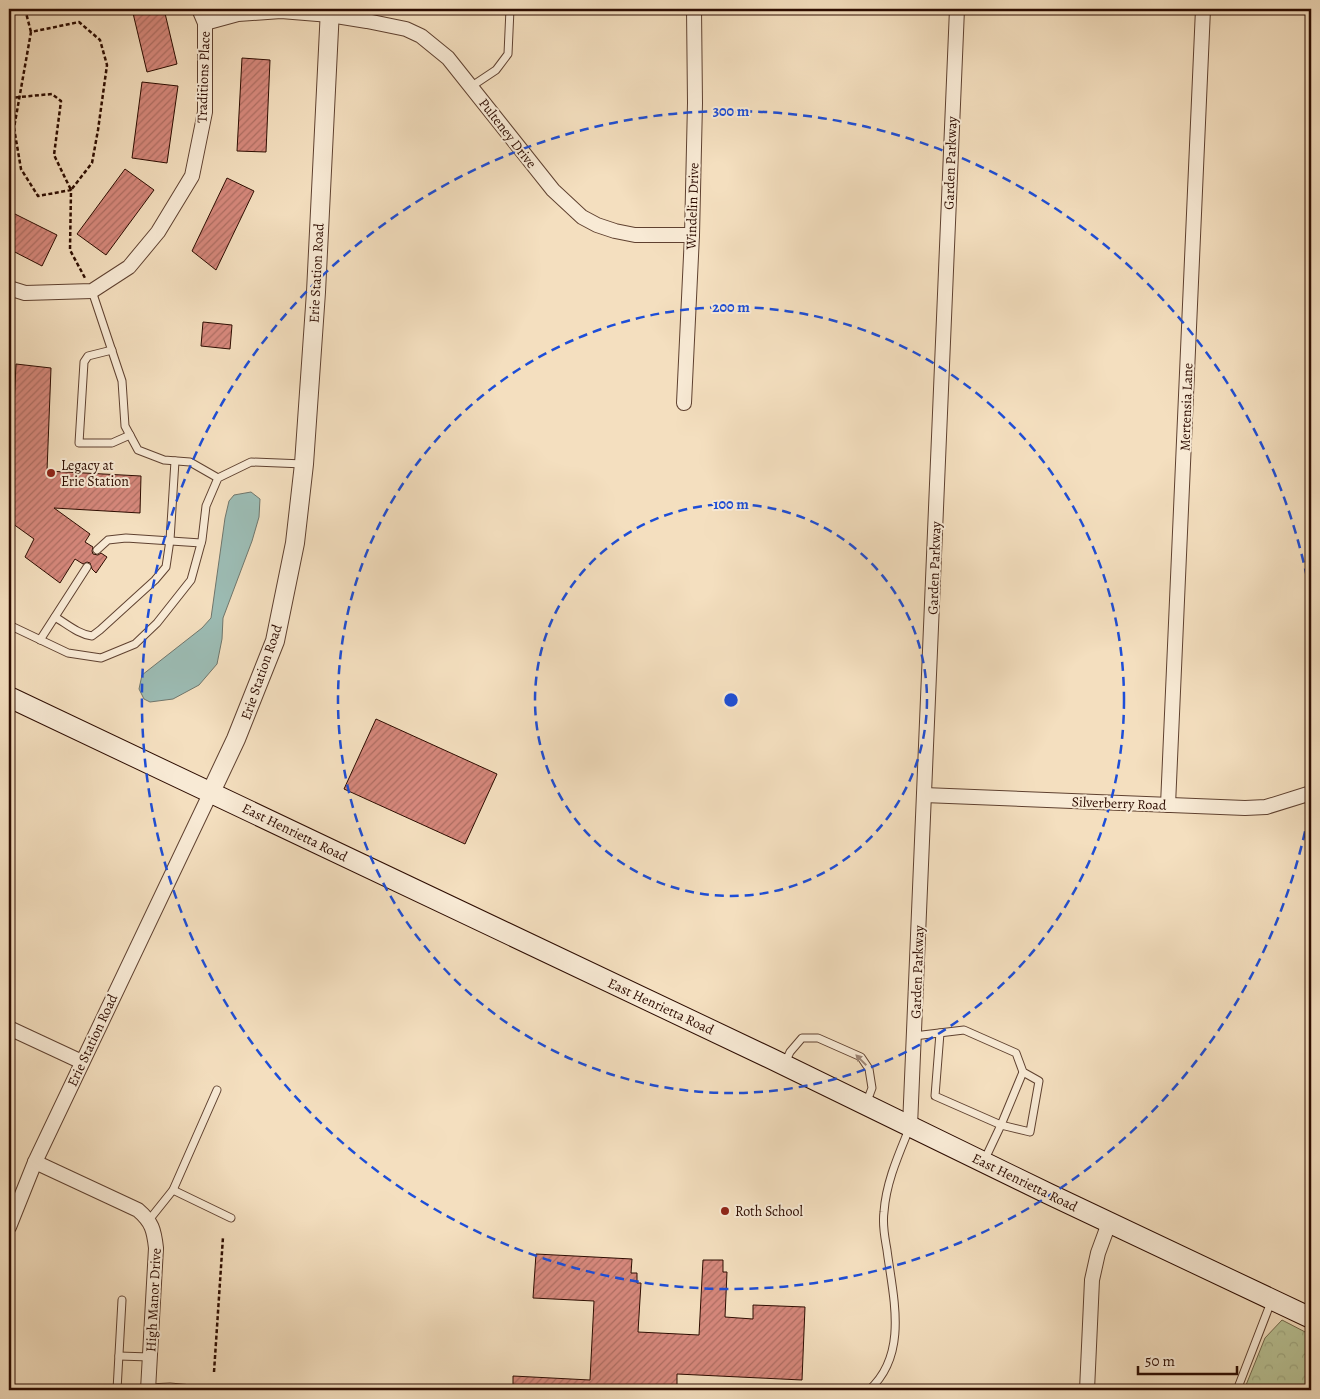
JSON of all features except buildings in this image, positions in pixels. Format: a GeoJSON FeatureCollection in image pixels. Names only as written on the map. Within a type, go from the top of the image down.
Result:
{"type":"FeatureCollection","features":[{"type":"Feature","properties":{"kind":"main road","name":"East Henrietta Road"},"geometry":{"type":"LineString","coordinates":[[9,697],[1311,1318]]}},
{"type":"Feature","properties":{"kind":"street","name":"Traditions Place"},"geometry":{"type":"LineString","coordinates":[[92,291],[129,267],[158,232],[192,176],[205,112],[205,23],[199,9]]}},
{"type":"Feature","properties":{"kind":"street","name":"Windelin Drive"},"geometry":{"type":"LineString","coordinates":[[684,403],[692,235],[695,103],[694,9]]}},
{"type":"Feature","properties":{"kind":"street","name":"Garden Parkway"},"geometry":{"type":"LineString","coordinates":[[910,1126],[956,9]]}},
{"type":"Feature","properties":{"kind":"street","name":"Mertensia Lane"},"geometry":{"type":"LineString","coordinates":[[1168,805],[1203,9]]}},
{"type":"Feature","properties":{"kind":"street","name":"Pulteney Drive"},"geometry":{"type":"LineString","coordinates":[[205,23],[238,14],[281,11],[330,12],[406,29],[421,36],[448,58],[553,190],[582,217],[597,225],[636,235],[692,235]]}},
{"type":"Feature","properties":{"kind":"street","name":"Erie Station Road"},"geometry":{"type":"LineString","coordinates":[[9,1228],[35,1162],[253,700],[275,641],[295,543],[304,464],[316,292],[330,12]]}},
{"type":"Feature","properties":{"kind":"street"},"geometry":{"type":"LineString","coordinates":[[9,288],[25,293],[92,291]]}},
{"type":"Feature","properties":{"kind":"street","name":"Silverberry Road"},"geometry":{"type":"LineString","coordinates":[[924,795],[1245,808],[1266,807],[1311,793]]}},
{"type":"Feature","properties":{"kind":"street"},"geometry":{"type":"LineString","coordinates":[[9,1028],[82,1062]]}},
{"type":"Feature","properties":{"kind":"street"},"geometry":{"type":"LineString","coordinates":[[35,1162],[138,1210],[149,1220]]}},
{"type":"Feature","properties":{"kind":"street","name":"High Manor Drive"},"geometry":{"type":"LineString","coordinates":[[148,1389],[156,1248],[149,1220]]}},
{"type":"Feature","properties":{"kind":"street"},"geometry":{"type":"LineString","coordinates":[[1087,1390],[1092,1280],[1098,1253],[1109,1223]]}},
{"type":"Feature","properties":{"kind":"lane"},"geometry":{"type":"LineString","coordinates":[[472,86],[496,70],[508,54],[510,9]]}},
{"type":"Feature","properties":{"kind":"lane"},"geometry":{"type":"LineString","coordinates":[[92,291],[122,381],[125,426],[138,450],[164,460],[190,462],[218,478]]}},
{"type":"Feature","properties":{"kind":"lane"},"geometry":{"type":"LineString","coordinates":[[112,350],[88,356],[84,362],[79,443],[112,443],[130,435]]}},
{"type":"Feature","properties":{"kind":"lane"},"geometry":{"type":"LineString","coordinates":[[55,617],[92,636],[166,568],[170,540],[175,461]]}},
{"type":"Feature","properties":{"kind":"lane"},"geometry":{"type":"LineString","coordinates":[[9,626],[68,653],[101,658],[135,644],[156,623],[191,580],[202,543],[206,506],[218,478],[251,462],[304,464]]}},
{"type":"Feature","properties":{"kind":"lane"},"geometry":{"type":"LineString","coordinates":[[97,550],[108,540],[126,538],[202,543]]}},
{"type":"Feature","properties":{"kind":"lane"},"geometry":{"type":"LineString","coordinates":[[40,640],[87,567]]}},
{"type":"Feature","properties":{"kind":"lane"},"geometry":{"type":"LineString","coordinates":[[914,1036],[964,1030],[1016,1053],[1024,1072],[1039,1081],[1030,1132],[1001,1125],[935,1096],[940,1033]]}},
{"type":"Feature","properties":{"kind":"lane"},"geometry":{"type":"LineString","coordinates":[[784,1066],[790,1052],[802,1038],[818,1038],[861,1057],[868,1068],[872,1088],[866,1105]]}},
{"type":"Feature","properties":{"kind":"lane"},"geometry":{"type":"LineString","coordinates":[[984,1161],[1024,1072]]}},
{"type":"Feature","properties":{"kind":"lane"},"geometry":{"type":"LineString","coordinates":[[149,1220],[173,1190],[217,1090]]}},
{"type":"Feature","properties":{"kind":"lane"},"geometry":{"type":"LineString","coordinates":[[869,1390],[882,1377],[889,1363],[895,1343],[896,1323],[883,1214],[887,1190],[910,1126]]}},
{"type":"Feature","properties":{"kind":"lane"},"geometry":{"type":"LineString","coordinates":[[173,1190],[231,1218]]}},
{"type":"Feature","properties":{"kind":"lane"},"geometry":{"type":"LineString","coordinates":[[1237,1390],[1272,1299]]}},
{"type":"Feature","properties":{"kind":"lane"},"geometry":{"type":"LineString","coordinates":[[117,1390],[122,1300]]}},
{"type":"Feature","properties":{"kind":"lane"},"geometry":{"type":"LineString","coordinates":[[119,1356],[150,1356]]}},
{"type":"Feature","properties":{"kind":"lane"},"geometry":{"type":"LineString","coordinates":[[148,1389],[170,1387],[203,1390]]}},
{"type":"Feature","properties":{"kind":"path"},"geometry":{"type":"LineString","coordinates":[[25,9],[31,32],[14,128],[21,169],[38,196],[71,190],[92,163],[107,65],[100,40],[79,22],[31,32]]}},
{"type":"Feature","properties":{"kind":"path"},"geometry":{"type":"LineString","coordinates":[[9,98],[52,94],[61,101],[54,155],[71,190],[70,250],[92,291]]}},
{"type":"Feature","properties":{"kind":"path"},"geometry":{"type":"LineString","coordinates":[[214,1372],[223,1237]]}},
{"type":"Feature","properties":{"kind":"green space"},"geometry":{"type":"Polygon","coordinates":[[[1282,1320],[1311,1335],[1311,1390],[1244,1390],[1265,1338],[1282,1320]]]}},
{"type":"Feature","properties":{"kind":"water"},"geometry":{"type":"Polygon","coordinates":[[[251,492],[260,499],[259,517],[223,618],[222,639],[217,664],[199,685],[173,699],[150,702],[144,699],[139,689],[142,675],[202,628],[211,618],[229,501],[234,495],[251,492]]]}},
{"type":"Feature","properties":{"kind":"place","name":"Legacy at Erie Station"},"geometry":{"type":"Point","coordinates":[51,473]}},
{"type":"Feature","properties":{"kind":"place","name":"Roth School"},"geometry":{"type":"Point","coordinates":[725,1211]}}]}
